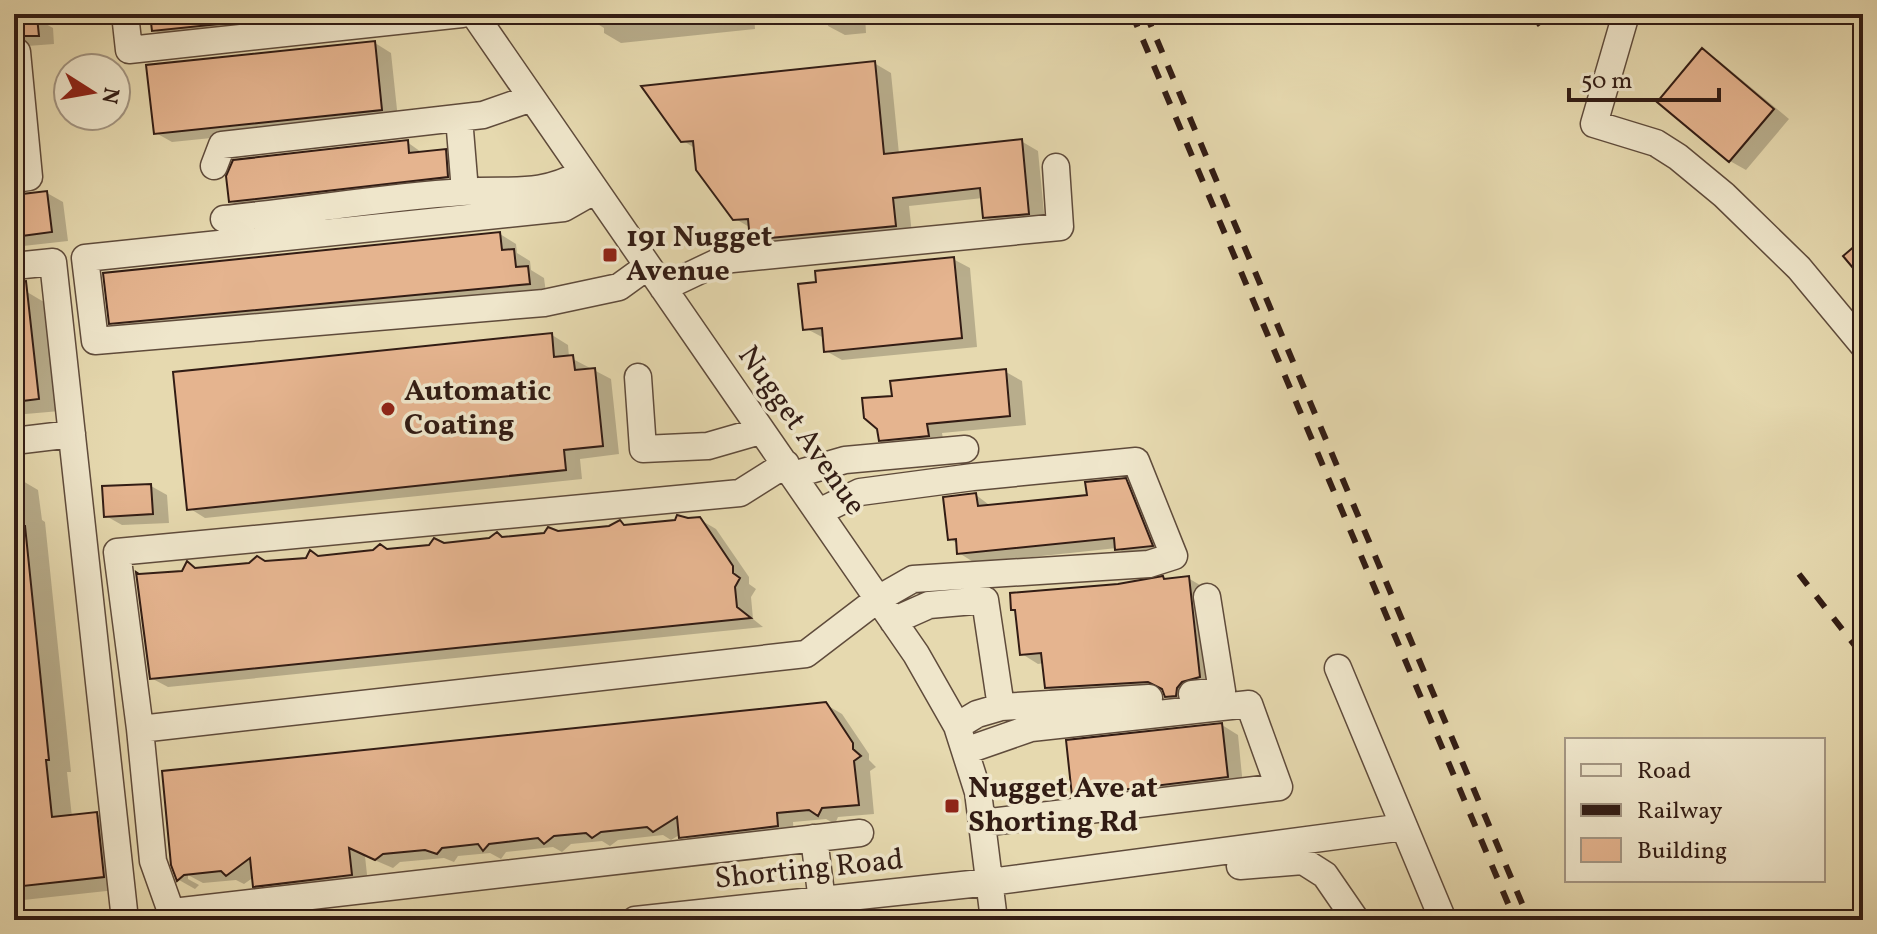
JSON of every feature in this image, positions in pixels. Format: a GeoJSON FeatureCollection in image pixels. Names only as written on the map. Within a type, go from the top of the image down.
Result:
{"type":"FeatureCollection","features":[{"type":"Feature","properties":{"kind":"street"},"geometry":{"type":"LineString","coordinates":[[125,14],[129,50],[462,14]]}},
{"type":"Feature","properties":{"kind":"street","name":"Nugget Avenue"},"geometry":{"type":"LineString","coordinates":[[474,14],[916,654],[961,739],[978,792],[994,920]]}},
{"type":"Feature","properties":{"kind":"street"},"geometry":{"type":"LineString","coordinates":[[1622,15],[1594,124],[1656,143],[1724,195],[1799,268],[1863,345]]}},
{"type":"Feature","properties":{"kind":"street"},"geometry":{"type":"LineString","coordinates":[[14,52],[17,52],[29,177],[14,179]]}},
{"type":"Feature","properties":{"kind":"street"},"geometry":{"type":"LineString","coordinates":[[214,166],[222,145],[483,115],[532,98]]}},
{"type":"Feature","properties":{"kind":"street"},"geometry":{"type":"LineString","coordinates":[[459,118],[465,191]]}},
{"type":"Feature","properties":{"kind":"street"},"geometry":{"type":"LineString","coordinates":[[663,288],[722,260],[1060,227],[1056,167]]}},
{"type":"Feature","properties":{"kind":"street"},"geometry":{"type":"LineString","coordinates":[[224,219],[465,191],[526,191],[588,182]]}},
{"type":"Feature","properties":{"kind":"street"},"geometry":{"type":"LineString","coordinates":[[588,182],[564,208],[85,258],[95,341],[544,303],[619,287],[648,266]]}},
{"type":"Feature","properties":{"kind":"street"},"geometry":{"type":"LineString","coordinates":[[14,266],[53,262],[125,920]]}},
{"type":"Feature","properties":{"kind":"street"},"geometry":{"type":"LineString","coordinates":[[638,377],[643,449],[708,446],[760,431]]}},
{"type":"Feature","properties":{"kind":"street"},"geometry":{"type":"LineString","coordinates":[[14,441],[72,434]]}},
{"type":"Feature","properties":{"kind":"street"},"geometry":{"type":"LineString","coordinates":[[860,833],[174,916],[153,861],[117,552],[740,493],[790,469],[845,460],[965,449]]}},
{"type":"Feature","properties":{"kind":"street"},"geometry":{"type":"LineString","coordinates":[[140,729],[806,654],[886,610],[913,579],[1149,564],[1174,556],[1136,461],[860,492],[819,512]]}},
{"type":"Feature","properties":{"kind":"street"},"geometry":{"type":"LineString","coordinates":[[961,739],[977,714],[1001,707],[1136,700],[1222,691],[1207,597]]}},
{"type":"Feature","properties":{"kind":"street"},"geometry":{"type":"LineString","coordinates":[[886,610],[985,600],[1001,707]]}},
{"type":"Feature","properties":{"kind":"street"},"geometry":{"type":"LineString","coordinates":[[1338,668],[1443,920]]}},
{"type":"Feature","properties":{"kind":"street"},"geometry":{"type":"LineString","coordinates":[[961,739],[1031,728],[1249,704],[1279,787],[982,823]]}},
{"type":"Feature","properties":{"kind":"street","name":"Shorting Road"},"geometry":{"type":"LineString","coordinates":[[635,920],[837,906],[990,882],[1404,827]]}},
{"type":"Feature","properties":{"kind":"street"},"geometry":{"type":"LineString","coordinates":[[814,838],[837,906]]}},
{"type":"Feature","properties":{"kind":"street"},"geometry":{"type":"LineString","coordinates":[[1114,867],[1132,875],[1303,861],[1325,875],[1356,920]]}},
{"type":"Feature","properties":{"kind":"building"},"geometry":{"type":"Polygon","coordinates":[[[150,14],[298,14],[298,16],[152,31],[150,14]]]}},
{"type":"Feature","properties":{"kind":"building"},"geometry":{"type":"Polygon","coordinates":[[[37,17],[39,36],[14,36],[14,19],[37,17]]]}},
{"type":"Feature","properties":{"kind":"building"},"geometry":{"type":"Polygon","coordinates":[[[375,41],[382,110],[154,134],[146,65],[375,41]]]}},
{"type":"Feature","properties":{"kind":"building"},"geometry":{"type":"Polygon","coordinates":[[[1702,48],[1774,109],[1729,162],[1657,102],[1702,48]]]}},
{"type":"Feature","properties":{"kind":"building"},"geometry":{"type":"Polygon","coordinates":[[[875,61],[884,154],[1022,139],[1029,214],[983,218],[980,188],[893,198],[896,226],[750,240],[748,219],[733,220],[696,170],[693,141],[681,142],[641,86],[875,61]]]}},
{"type":"Feature","properties":{"kind":"building"},"geometry":{"type":"Polygon","coordinates":[[[408,140],[409,153],[446,149],[448,177],[229,202],[226,176],[233,160],[408,140]]]}},
{"type":"Feature","properties":{"kind":"building"},"geometry":{"type":"Polygon","coordinates":[[[47,191],[52,232],[14,237],[14,195],[47,191]]]}},
{"type":"Feature","properties":{"kind":"building"},"geometry":{"type":"Polygon","coordinates":[[[500,232],[502,250],[514,249],[516,267],[528,266],[530,284],[109,324],[103,273],[500,232]]]}},
{"type":"Feature","properties":{"kind":"building"},"geometry":{"type":"Polygon","coordinates":[[[1863,239],[1863,280],[1843,256],[1863,239]]]}},
{"type":"Feature","properties":{"kind":"building"},"geometry":{"type":"Polygon","coordinates":[[[954,257],[962,338],[824,352],[822,328],[803,330],[798,284],[816,282],[815,271],[954,257]]]}},
{"type":"Feature","properties":{"kind":"building"},"geometry":{"type":"Polygon","coordinates":[[[26,281],[39,399],[14,402],[14,282],[26,281]]]}},
{"type":"Feature","properties":{"kind":"building","name":"Automatic Coating"},"geometry":{"type":"Polygon","coordinates":[[[552,333],[554,357],[573,355],[575,370],[595,368],[603,446],[564,450],[566,470],[187,510],[173,372],[552,333]]]}},
{"type":"Feature","properties":{"kind":"building"},"geometry":{"type":"Polygon","coordinates":[[[1006,369],[1010,416],[927,424],[929,436],[879,441],[877,429],[864,418],[862,398],[892,396],[890,381],[1006,369]]]}},
{"type":"Feature","properties":{"kind":"building"},"geometry":{"type":"Polygon","coordinates":[[[1126,478],[1153,546],[1115,550],[1114,538],[957,554],[956,539],[948,540],[943,497],[976,493],[978,506],[1087,495],[1085,482],[1126,478]]]}},
{"type":"Feature","properties":{"kind":"building"},"geometry":{"type":"Polygon","coordinates":[[[151,484],[153,514],[104,517],[102,486],[151,484]]]}},
{"type":"Feature","properties":{"kind":"building"},"geometry":{"type":"Polygon","coordinates":[[[677,515],[700,517],[733,566],[733,573],[740,578],[735,587],[737,607],[751,618],[150,679],[136,572],[182,571],[187,561],[195,568],[249,563],[257,556],[265,561],[306,558],[310,550],[318,556],[373,550],[380,544],[387,549],[429,545],[434,538],[444,543],[489,538],[497,532],[502,537],[544,533],[548,527],[558,531],[609,526],[620,520],[624,525],[675,520],[677,515]]]}},
{"type":"Feature","properties":{"kind":"building"},"geometry":{"type":"Polygon","coordinates":[[[14,526],[25,526],[52,817],[97,812],[104,877],[14,887],[14,526]]]}},
{"type":"Feature","properties":{"kind":"building"},"geometry":{"type":"Polygon","coordinates":[[[1163,576],[1164,579],[1189,576],[1200,677],[1182,682],[1176,696],[1165,697],[1162,689],[1148,682],[1045,688],[1041,653],[1020,655],[1010,593],[1118,584],[1163,576]]]}},
{"type":"Feature","properties":{"kind":"building"},"geometry":{"type":"Polygon","coordinates":[[[826,702],[853,743],[853,749],[861,756],[854,761],[859,805],[822,808],[818,816],[809,810],[777,813],[778,826],[679,838],[677,817],[653,832],[647,827],[601,832],[592,838],[586,833],[554,836],[544,844],[538,838],[489,844],[483,851],[478,844],[442,848],[437,854],[425,850],[383,854],[375,860],[349,848],[352,875],[253,887],[250,858],[226,876],[221,871],[184,875],[177,881],[171,865],[162,771],[826,702]]]}},
{"type":"Feature","properties":{"kind":"building"},"geometry":{"type":"Polygon","coordinates":[[[1222,723],[1228,777],[1072,796],[1066,740],[1222,723]]]}},
{"type":"Feature","properties":{"kind":"railway"},"geometry":{"type":"LineString","coordinates":[[1132,14],[1515,920]]}},
{"type":"Feature","properties":{"kind":"railway"},"geometry":{"type":"LineString","coordinates":[[1146,14],[1529,920]]}},
{"type":"Feature","properties":{"kind":"railway"},"geometry":{"type":"LineString","coordinates":[[1532,14],[1548,36]]}},
{"type":"Feature","properties":{"kind":"railway"},"geometry":{"type":"LineString","coordinates":[[1799,574],[1863,656]]}},
{"type":"Feature","properties":{"kind":"place","name":"191 Nugget Avenue"},"geometry":{"type":"Point","coordinates":[610,255]}},
{"type":"Feature","properties":{"kind":"place","name":"Automatic Coating"},"geometry":{"type":"Point","coordinates":[388,409]}},
{"type":"Feature","properties":{"kind":"place","name":"Nugget Ave at Shorting Rd"},"geometry":{"type":"Point","coordinates":[952,806]}}]}
